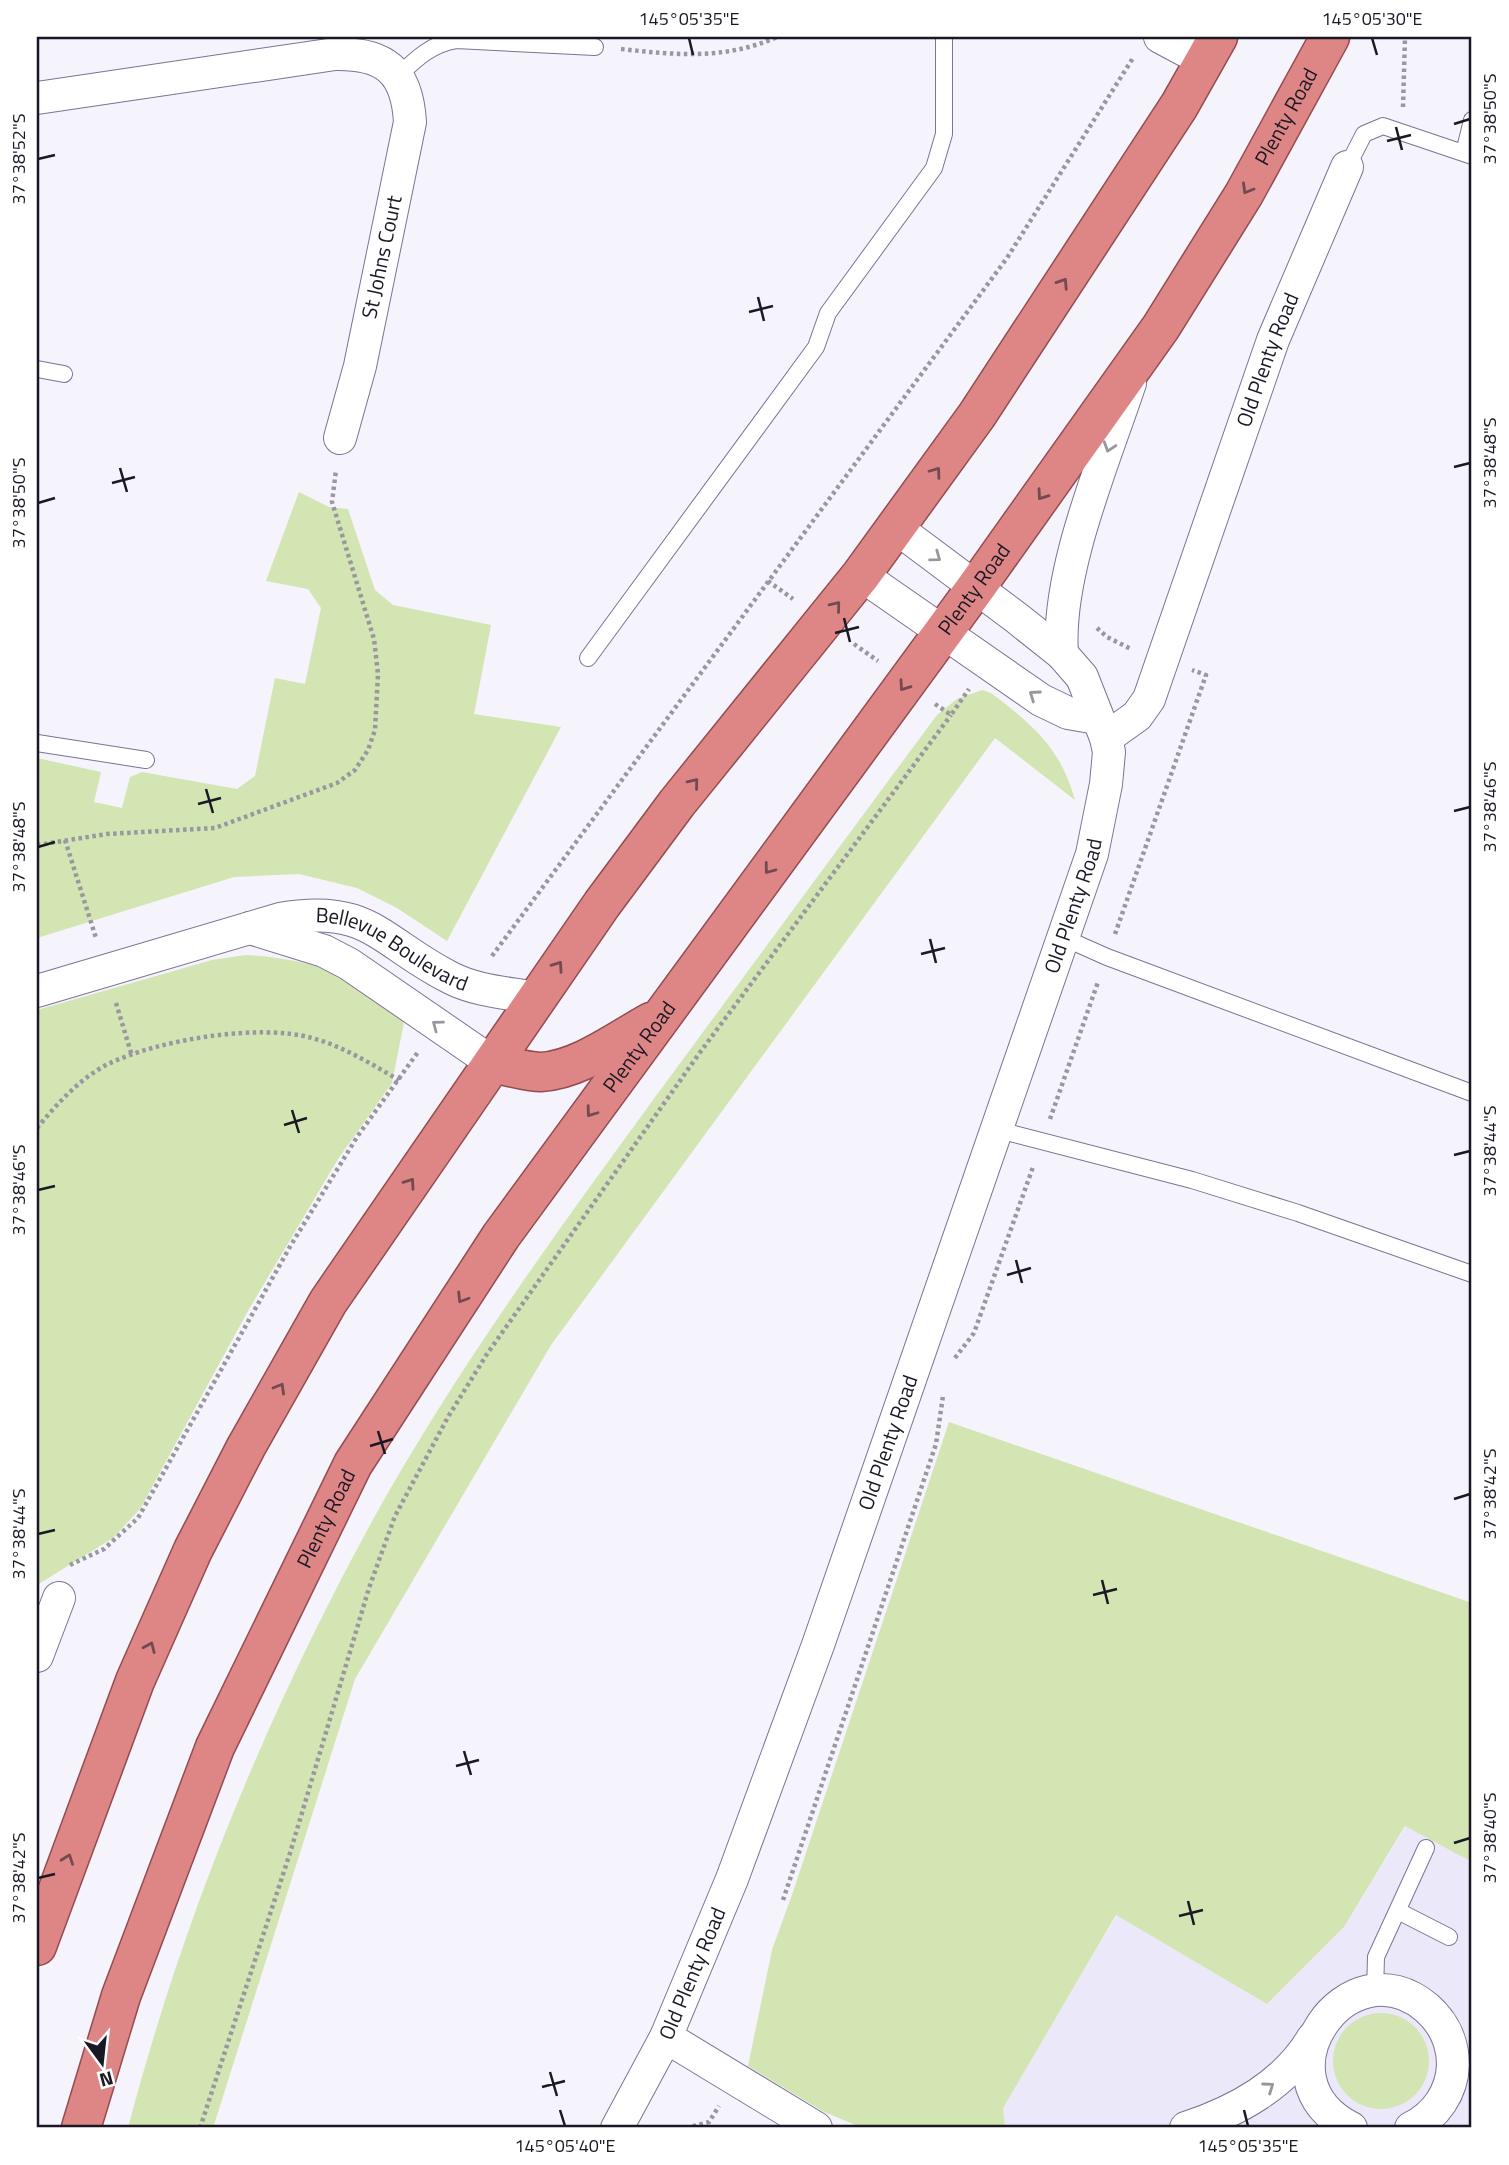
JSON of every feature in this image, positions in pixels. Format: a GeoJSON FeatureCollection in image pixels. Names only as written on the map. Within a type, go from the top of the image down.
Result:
{"type":"FeatureCollection","features":[{"type":"Feature","properties":{"kind":"highway","name":"Plenty Road"},"geometry":{"type":"LineString","coordinates":[[81,2128],[121,1997],[215,1746],[353,1464],[501,1236],[977,586],[1138,359],[1244,194],[1329,37]]}},
{"type":"Feature","properties":{"kind":"highway"},"geometry":{"type":"LineString","coordinates":[[37,1946],[135,1681],[193,1550],[234,1470],[328,1302],[535,998],[677,803],[861,575],[977,415],[1180,106],[1211,49]]}},
{"type":"Feature","properties":{"kind":"highway"},"geometry":{"type":"LineString","coordinates":[[493,1063],[536,1072],[564,1068],[659,1018]]}},
{"type":"Feature","properties":{"kind":"street"},"geometry":{"type":"LineString","coordinates":[[1148,46],[1211,49]]}},
{"type":"Feature","properties":{"kind":"street"},"geometry":{"type":"LineString","coordinates":[[37,97],[335,54],[359,54],[379,60],[398,76]]}},
{"type":"Feature","properties":{"kind":"street","name":"St Johns Court"},"geometry":{"type":"LineString","coordinates":[[341,438],[360,366],[410,122],[408,97],[398,76]]}},
{"type":"Feature","properties":{"kind":"street","name":"Old Plenty Road"},"geometry":{"type":"LineString","coordinates":[[1102,728],[1137,716],[1149,699],[1273,340],[1348,167]]}},
{"type":"Feature","properties":{"kind":"street"},"geometry":{"type":"LineString","coordinates":[[1062,654],[1061,615],[1071,566],[1138,359]]}},
{"type":"Feature","properties":{"kind":"street","name":"Old Plenty Road"},"geometry":{"type":"LineString","coordinates":[[617,2128],[666,2037],[733,1879],[804,1684],[1098,830],[1108,772],[1102,728],[1082,677],[1062,654],[977,586],[895,527]]}},
{"type":"Feature","properties":{"kind":"street"},"geometry":{"type":"LineString","coordinates":[[861,575],[1050,705],[1102,728]]}},
{"type":"Feature","properties":{"kind":"street","name":"Bellevue Boulevard"},"geometry":{"type":"LineString","coordinates":[[37,991],[249,928],[307,914],[335,915],[356,920],[377,930],[452,979],[535,998]]}},
{"type":"Feature","properties":{"kind":"street","name":"Bellevue Boulevard"},"geometry":{"type":"LineString","coordinates":[[249,928],[324,951],[349,964],[493,1063]]}},
{"type":"Feature","properties":{"kind":"street"},"geometry":{"type":"LineString","coordinates":[[37,1656],[60,1584]]}},
{"type":"Feature","properties":{"kind":"street"},"geometry":{"type":"LineString","coordinates":[[1186,2128],[1239,2106],[1275,2083],[1299,2060],[1325,2018],[1343,2002],[1375,1992],[1408,1996],[1423,2005],[1440,2022],[1451,2047],[1452,2075],[1447,2092],[1431,2115],[1411,2128]]}},
{"type":"Feature","properties":{"kind":"street"},"geometry":{"type":"LineString","coordinates":[[1316,2032],[1309,2058],[1312,2085],[1325,2109],[1351,2128]]}},
{"type":"Feature","properties":{"kind":"street"},"geometry":{"type":"LineString","coordinates":[[666,2037],[816,2128]]}},
{"type":"Feature","properties":{"kind":"lane"},"geometry":{"type":"LineString","coordinates":[[588,658],[816,347],[828,313],[934,168],[944,134],[944,37]]}},
{"type":"Feature","properties":{"kind":"lane"},"geometry":{"type":"LineString","coordinates":[[398,76],[420,55],[440,43],[456,40],[595,47]]}},
{"type":"Feature","properties":{"kind":"lane"},"geometry":{"type":"LineString","coordinates":[[1348,167],[1356,146],[1367,131],[1382,125],[1468,154],[1472,120]]}},
{"type":"Feature","properties":{"kind":"lane"},"geometry":{"type":"LineString","coordinates":[[37,369],[65,374]]}},
{"type":"Feature","properties":{"kind":"lane"},"geometry":{"type":"LineString","coordinates":[[37,743],[146,760]]}},
{"type":"Feature","properties":{"kind":"lane"},"geometry":{"type":"LineString","coordinates":[[1062,937],[1107,957],[1472,1093]]}},
{"type":"Feature","properties":{"kind":"lane"},"geometry":{"type":"LineString","coordinates":[[995,1129],[1245,1196],[1472,1274]]}},
{"type":"Feature","properties":{"kind":"lane"},"geometry":{"type":"LineString","coordinates":[[1375,1992],[1376,1957],[1426,1848]]}},
{"type":"Feature","properties":{"kind":"lane"},"geometry":{"type":"LineString","coordinates":[[1398,1911],[1449,1937]]}},
{"type":"Feature","properties":{"kind":"path"},"geometry":{"type":"LineString","coordinates":[[595,47],[687,56],[710,55],[748,48],[777,37]]}},
{"type":"Feature","properties":{"kind":"path"},"geometry":{"type":"LineString","coordinates":[[1396,128],[1406,88],[1405,37]]}},
{"type":"Feature","properties":{"kind":"path"},"geometry":{"type":"LineString","coordinates":[[471,985],[1007,258],[1148,46]]}},
{"type":"Feature","properties":{"kind":"path"},"geometry":{"type":"LineString","coordinates":[[37,845],[107,834],[215,828],[337,783],[355,770],[368,750],[375,730],[378,674],[374,639],[332,502],[341,438]]}},
{"type":"Feature","properties":{"kind":"path"},"geometry":{"type":"LineString","coordinates":[[951,1366],[975,1333],[1206,675]]}},
{"type":"Feature","properties":{"kind":"path"},"geometry":{"type":"LineString","coordinates":[[200,2128],[290,1853],[369,1588],[395,1516],[448,1417],[487,1354],[701,1051],[951,715]]}},
{"type":"Feature","properties":{"kind":"path"},"geometry":{"type":"LineString","coordinates":[[37,1128],[62,1098],[108,1064],[186,1042],[230,1033],[276,1032],[313,1038],[347,1051],[399,1080],[357,1137],[291,1245],[138,1518],[60,1584]]}},
{"type":"Feature","properties":{"kind":"path"},"geometry":{"type":"LineString","coordinates":[[783,1900],[936,1444],[945,1385]]}},
{"type":"Feature","properties":{"kind":"shaded area"},"geometry":{"type":"Polygon","coordinates":[[[1406,1826],[1472,1862],[1472,2128],[1005,2128],[1002,2108],[1117,1915],[1267,2004],[1344,1927],[1406,1826]]]}},
{"type":"Feature","properties":{"kind":"green space"},"geometry":{"type":"Polygon","coordinates":[[[299,492],[329,507],[348,509],[375,590],[393,605],[491,625],[474,714],[561,727],[447,941],[397,908],[357,888],[299,874],[234,877],[37,938],[37,758],[101,772],[94,802],[122,808],[130,777],[142,772],[237,789],[255,776],[275,678],[305,684],[321,608],[308,589],[266,581],[299,492]]]}},
{"type":"Feature","properties":{"kind":"green space"},"geometry":{"type":"Polygon","coordinates":[[[982,690],[991,693],[1006,705],[1043,739],[1061,765],[1075,800],[995,738],[551,1345],[355,1679],[213,2128],[128,2128],[174,1972],[201,1895],[262,1744],[332,1597],[402,1470],[469,1361],[578,1203],[937,715],[957,699],[982,690]]]}},
{"type":"Feature","properties":{"kind":"green space"},"geometry":{"type":"Polygon","coordinates":[[[246,955],[294,961],[332,973],[366,992],[404,1022],[392,1083],[338,1159],[248,1311],[140,1509],[113,1538],[37,1585],[37,1010],[212,960],[246,955]]]}},
{"type":"Feature","properties":{"kind":"green space"},"geometry":{"type":"Polygon","coordinates":[[[949,1422],[1472,1603],[1472,1862],[1405,1826],[1344,1927],[1267,2004],[1116,1915],[1003,2108],[1005,2128],[863,2128],[824,2112],[748,2066],[772,1950],[949,1422]]]}},
{"type":"Feature","properties":{"kind":"green space"},"geometry":{"type":"Polygon","coordinates":[[[1381,2013],[1399,2017],[1415,2027],[1425,2043],[1429,2061],[1425,2079],[1415,2095],[1399,2105],[1381,2109],[1363,2105],[1347,2095],[1337,2079],[1333,2061],[1337,2043],[1347,2027],[1363,2017],[1381,2013]]]}}]}
